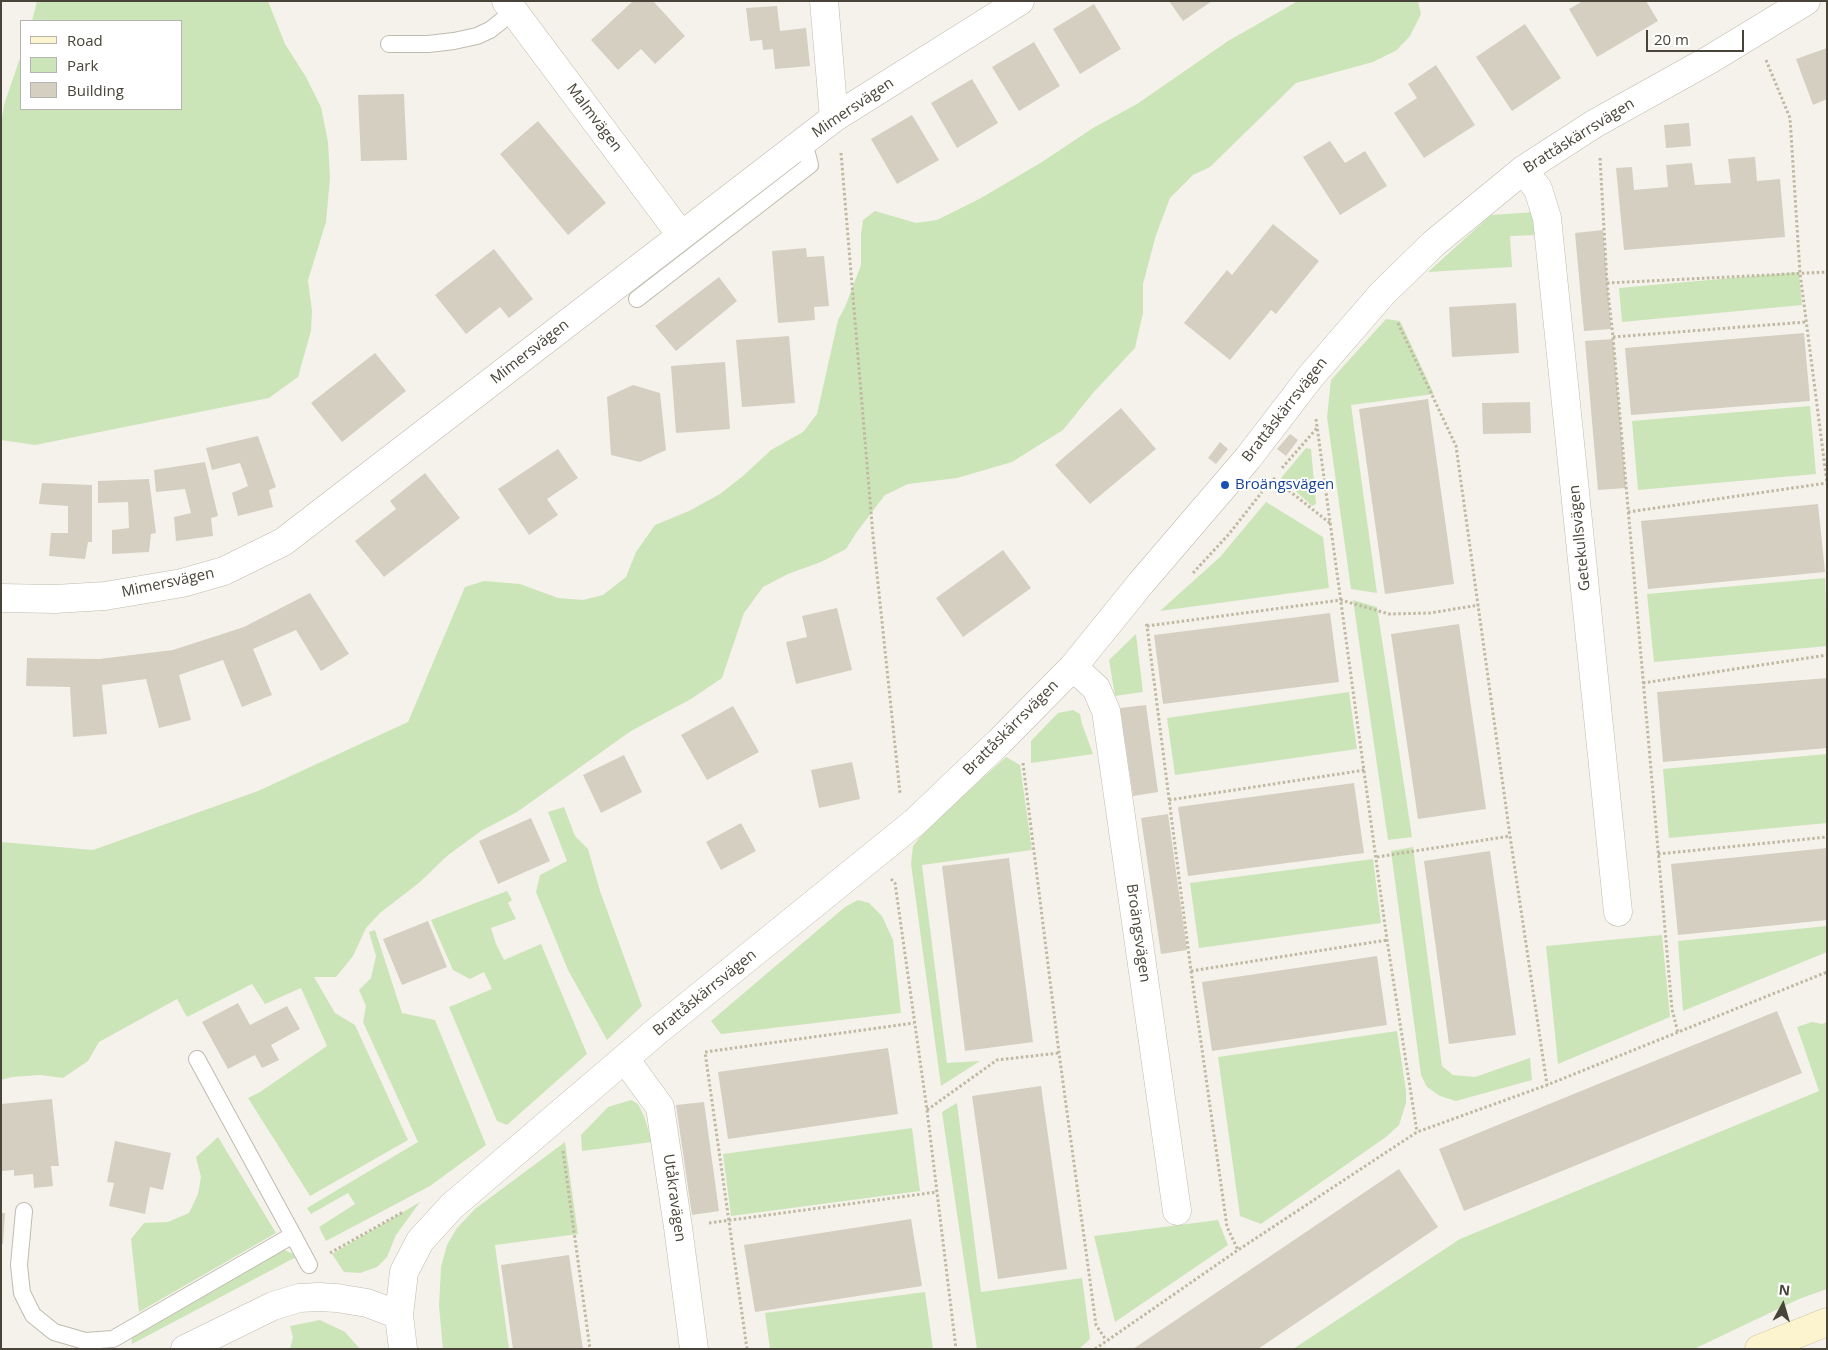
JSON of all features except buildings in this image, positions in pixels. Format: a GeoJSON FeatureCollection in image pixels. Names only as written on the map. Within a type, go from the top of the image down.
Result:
{"type":"FeatureCollection","features":[{"type":"Feature","properties":{"kind":"street"},"geometry":{"type":"LineString","coordinates":[[824,1],[834,118]]}},
{"type":"Feature","properties":{"kind":"street","name":"Mimersvägen"},"geometry":{"type":"LineString","coordinates":[[1,598],[55,599],[105,596],[143,590],[182,583],[224,571],[256,557],[291,536],[834,118],[1020,1]]}},
{"type":"Feature","properties":{"kind":"street","name":"Brattåskärrsvägen"},"geometry":{"type":"LineString","coordinates":[[403,1349],[399,1315],[404,1272],[420,1241],[452,1206],[657,1031],[872,858],[950,788],[1073,667],[1140,583],[1248,458],[1311,376],[1382,294],[1433,244],[1524,170],[1594,124],[1806,1]]}},
{"type":"Feature","properties":{"kind":"street","name":"Malmvägen"},"geometry":{"type":"LineString","coordinates":[[510,6],[681,235]]}},
{"type":"Feature","properties":{"kind":"street","name":"Getekullsvägen"},"geometry":{"type":"LineString","coordinates":[[1524,170],[1538,189],[1547,218],[1618,912]]}},
{"type":"Feature","properties":{"kind":"street","name":"Broängsvägen"},"geometry":{"type":"LineString","coordinates":[[1073,667],[1096,688],[1106,711],[1177,1211]]}},
{"type":"Feature","properties":{"kind":"street","name":"Utåkravägen"},"geometry":{"type":"LineString","coordinates":[[625,1059],[660,1108],[694,1349]]}},
{"type":"Feature","properties":{"kind":"street"},"geometry":{"type":"LineString","coordinates":[[185,1349],[273,1306],[299,1298],[337,1298],[367,1303],[399,1315]]}},
{"type":"Feature","properties":{"kind":"street"},"geometry":{"type":"LineString","coordinates":[[1759,1349],[1827,1322]]}},
{"type":"Feature","properties":{"kind":"lane"},"geometry":{"type":"LineString","coordinates":[[389,44],[428,44],[478,36],[490,30],[510,6]]}},
{"type":"Feature","properties":{"kind":"lane"},"geometry":{"type":"LineString","coordinates":[[637,299],[810,165],[804,142]]}},
{"type":"Feature","properties":{"kind":"lane"},"geometry":{"type":"LineString","coordinates":[[197,1059],[309,1265]]}},
{"type":"Feature","properties":{"kind":"lane"},"geometry":{"type":"LineString","coordinates":[[24,1211],[19,1264],[22,1293],[33,1315],[54,1332],[85,1341],[113,1339],[293,1235]]}},
{"type":"Feature","properties":{"kind":"path"},"geometry":{"type":"LineString","coordinates":[[1628,512],[1827,483],[1800,273],[1790,118],[1765,60]]}},
{"type":"Feature","properties":{"kind":"path"},"geometry":{"type":"LineString","coordinates":[[834,118],[842,159],[873,536],[901,801]]}},
{"type":"Feature","properties":{"kind":"path"},"geometry":{"type":"LineString","coordinates":[[1599,154],[1607,283],[1658,854],[1672,1009],[1678,1033]]}},
{"type":"Feature","properties":{"kind":"path"},"geometry":{"type":"LineString","coordinates":[[1607,283],[1827,272]]}},
{"type":"Feature","properties":{"kind":"path"},"geometry":{"type":"LineString","coordinates":[[1396,319],[1456,446],[1510,836],[1547,1085]]}},
{"type":"Feature","properties":{"kind":"path"},"geometry":{"type":"LineString","coordinates":[[1613,337],[1806,322]]}},
{"type":"Feature","properties":{"kind":"path"},"geometry":{"type":"LineString","coordinates":[[1316,414],[1387,940],[1417,1132]]}},
{"type":"Feature","properties":{"kind":"path"},"geometry":{"type":"LineString","coordinates":[[1274,478],[1331,524]]}},
{"type":"Feature","properties":{"kind":"path"},"geometry":{"type":"LineString","coordinates":[[1139,620],[1147,626],[1340,600],[1389,614],[1430,613],[1479,605]]}},
{"type":"Feature","properties":{"kind":"path"},"geometry":{"type":"LineString","coordinates":[[1147,626],[1191,971],[1227,1227],[1238,1250]]}},
{"type":"Feature","properties":{"kind":"path"},"geometry":{"type":"LineString","coordinates":[[1643,683],[1827,655]]}},
{"type":"Feature","properties":{"kind":"path"},"geometry":{"type":"LineString","coordinates":[[1019,757],[1024,764],[1059,1053],[1096,1324],[1106,1340]]}},
{"type":"Feature","properties":{"kind":"path"},"geometry":{"type":"LineString","coordinates":[[1169,800],[1365,770]]}},
{"type":"Feature","properties":{"kind":"path"},"geometry":{"type":"LineString","coordinates":[[1377,857],[1510,836]]}},
{"type":"Feature","properties":{"kind":"path"},"geometry":{"type":"LineString","coordinates":[[1658,854],[1827,837]]}},
{"type":"Feature","properties":{"kind":"path"},"geometry":{"type":"LineString","coordinates":[[872,858],[895,884],[927,1110],[956,1349]]}},
{"type":"Feature","properties":{"kind":"path"},"geometry":{"type":"LineString","coordinates":[[1191,971],[1387,940]]}},
{"type":"Feature","properties":{"kind":"path"},"geometry":{"type":"LineString","coordinates":[[1095,1349],[1238,1250],[1417,1132],[1547,1085],[1827,972]]}},
{"type":"Feature","properties":{"kind":"path"},"geometry":{"type":"LineString","coordinates":[[747,1349],[705,1052],[914,1023]]}},
{"type":"Feature","properties":{"kind":"path"},"geometry":{"type":"LineString","coordinates":[[927,1110],[997,1060],[1059,1053]]}},
{"type":"Feature","properties":{"kind":"path"},"geometry":{"type":"LineString","coordinates":[[562,1144],[590,1349]]}},
{"type":"Feature","properties":{"kind":"path"},"geometry":{"type":"LineString","coordinates":[[678,1227],[937,1192]]}},
{"type":"Feature","properties":{"kind":"green space"},"geometry":{"type":"Polygon","coordinates":[[[37,1],[268,1],[285,44],[306,77],[321,107],[328,142],[330,178],[326,222],[308,280],[312,311],[311,331],[298,377],[269,398],[35,445],[1,440],[1,124],[4,105],[20,58],[20,110],[182,110],[182,20],[32,20],[37,1]]]}},
{"type":"Feature","properties":{"kind":"green space"},"geometry":{"type":"Polygon","coordinates":[[[1298,1],[1418,1],[1421,14],[1410,36],[1397,50],[1373,62],[1296,83],[1210,167],[1193,175],[1170,198],[1156,235],[1143,284],[1143,313],[1135,348],[1093,393],[1063,430],[1012,462],[957,478],[908,484],[885,495],[846,549],[763,587],[744,613],[722,678],[691,699],[631,731],[517,812],[481,831],[447,856],[420,882],[380,913],[366,928],[353,956],[336,977],[314,977],[335,1013],[355,1025],[408,1140],[310,1196],[248,1098],[260,1092],[327,1046],[301,988],[265,1004],[252,984],[187,1017],[177,999],[99,1042],[88,1061],[63,1078],[40,1075],[12,1077],[1,1080],[1,842],[93,850],[258,791],[408,722],[465,587],[484,581],[520,584],[558,598],[583,600],[603,595],[626,577],[636,552],[655,525],[689,511],[720,494],[771,450],[803,432],[817,414],[838,320],[861,265],[863,220],[875,211],[916,223],[937,220],[981,198],[1042,162],[1093,128],[1137,104],[1228,41],[1298,1]]]}},
{"type":"Feature","properties":{"kind":"green space"},"geometry":{"type":"Polygon","coordinates":[[[1535,212],[1536,235],[1510,236],[1512,267],[1428,272],[1491,215],[1535,212]]]}},
{"type":"Feature","properties":{"kind":"green space"},"geometry":{"type":"Polygon","coordinates":[[[1799,272],[1802,305],[1622,322],[1619,288],[1799,272]]]}},
{"type":"Feature","properties":{"kind":"green space"},"geometry":{"type":"Polygon","coordinates":[[[1386,319],[1400,321],[1434,394],[1351,405],[1377,593],[1351,589],[1327,417],[1331,380],[1386,319]]]}},
{"type":"Feature","properties":{"kind":"green space"},"geometry":{"type":"Polygon","coordinates":[[[1810,406],[1816,474],[1638,490],[1632,421],[1810,406]]]}},
{"type":"Feature","properties":{"kind":"green space"},"geometry":{"type":"Polygon","coordinates":[[[1306,448],[1311,449],[1316,504],[1312,506],[1281,478],[1306,448]]]}},
{"type":"Feature","properties":{"kind":"green space"},"geometry":{"type":"Polygon","coordinates":[[[1266,502],[1323,537],[1329,588],[1160,611],[1220,557],[1266,502]]]}},
{"type":"Feature","properties":{"kind":"green space"},"geometry":{"type":"Polygon","coordinates":[[[1825,578],[1827,646],[1654,662],[1647,594],[1825,578]]]}},
{"type":"Feature","properties":{"kind":"green space"},"geometry":{"type":"Polygon","coordinates":[[[1353,600],[1377,607],[1412,837],[1388,840],[1353,600]]]}},
{"type":"Feature","properties":{"kind":"green space"},"geometry":{"type":"Polygon","coordinates":[[[1136,634],[1143,692],[1115,696],[1109,660],[1136,634]]]}},
{"type":"Feature","properties":{"kind":"green space"},"geometry":{"type":"Polygon","coordinates":[[[1349,692],[1357,749],[1175,775],[1167,718],[1349,692]]]}},
{"type":"Feature","properties":{"kind":"green space"},"geometry":{"type":"Polygon","coordinates":[[[1073,710],[1080,714],[1093,754],[1031,763],[1031,741],[1058,713],[1073,710]]]}},
{"type":"Feature","properties":{"kind":"green space"},"geometry":{"type":"Polygon","coordinates":[[[1827,754],[1827,823],[1669,838],[1663,769],[1827,754]]]}},
{"type":"Feature","properties":{"kind":"green space"},"geometry":{"type":"Polygon","coordinates":[[[1006,757],[1020,765],[1032,850],[922,865],[947,1063],[980,1061],[941,1086],[911,864],[913,846],[928,827],[1006,757]]]}},
{"type":"Feature","properties":{"kind":"green space"},"geometry":{"type":"Polygon","coordinates":[[[564,807],[575,836],[588,849],[600,891],[642,1006],[607,1040],[568,970],[536,892],[540,875],[567,861],[548,812],[564,807]]]}},
{"type":"Feature","properties":{"kind":"green space"},"geometry":{"type":"Polygon","coordinates":[[[1413,847],[1442,1066],[1453,1075],[1475,1077],[1530,1058],[1532,1080],[1456,1101],[1440,1096],[1427,1087],[1421,1075],[1391,851],[1413,847]]]}},
{"type":"Feature","properties":{"kind":"green space"},"geometry":{"type":"Polygon","coordinates":[[[1373,859],[1381,923],[1199,948],[1190,883],[1373,859]]]}},
{"type":"Feature","properties":{"kind":"green space"},"geometry":{"type":"Polygon","coordinates":[[[507,891],[512,900],[508,903],[516,919],[491,928],[496,944],[504,960],[541,944],[587,1054],[507,1125],[497,1121],[449,1007],[492,989],[484,972],[470,979],[453,970],[431,920],[507,891]]]}},
{"type":"Feature","properties":{"kind":"green space"},"geometry":{"type":"Polygon","coordinates":[[[858,900],[869,903],[882,916],[893,940],[901,1013],[721,1034],[711,1021],[845,907],[858,900]]]}},
{"type":"Feature","properties":{"kind":"green space"},"geometry":{"type":"Polygon","coordinates":[[[1827,926],[1827,952],[1683,1011],[1678,941],[1827,926]]]}},
{"type":"Feature","properties":{"kind":"green space"},"geometry":{"type":"Polygon","coordinates":[[[375,930],[402,1013],[435,1020],[486,1145],[430,1186],[326,1241],[319,1227],[355,1204],[348,1193],[311,1214],[307,1208],[418,1142],[363,1022],[366,1006],[359,990],[371,978],[376,956],[369,932],[375,930]]]}},
{"type":"Feature","properties":{"kind":"green space"},"geometry":{"type":"Polygon","coordinates":[[[1662,935],[1670,1017],[1558,1064],[1546,946],[1662,935]]]}},
{"type":"Feature","properties":{"kind":"green space"},"geometry":{"type":"Polygon","coordinates":[[[1812,1022],[1822,1024],[1827,1022],[1827,1289],[1799,1299],[1694,1349],[1293,1349],[1460,1239],[1819,1091],[1797,1027],[1812,1022]]]}},
{"type":"Feature","properties":{"kind":"green space"},"geometry":{"type":"Polygon","coordinates":[[[1397,1031],[1406,1091],[1406,1103],[1399,1125],[1386,1137],[1261,1224],[1240,1216],[1218,1057],[1397,1031]]]}},
{"type":"Feature","properties":{"kind":"green space"},"geometry":{"type":"Polygon","coordinates":[[[631,1100],[638,1104],[644,1116],[652,1142],[582,1151],[581,1135],[608,1107],[631,1100]]]}},
{"type":"Feature","properties":{"kind":"green space"},"geometry":{"type":"Polygon","coordinates":[[[957,1103],[981,1292],[1082,1278],[1090,1339],[1079,1349],[977,1349],[942,1112],[957,1103]]]}},
{"type":"Feature","properties":{"kind":"green space"},"geometry":{"type":"Polygon","coordinates":[[[912,1128],[920,1191],[731,1216],[723,1154],[912,1128]]]}},
{"type":"Feature","properties":{"kind":"green space"},"geometry":{"type":"Polygon","coordinates":[[[218,1137],[276,1233],[139,1312],[131,1239],[144,1223],[168,1222],[189,1213],[198,1194],[201,1177],[196,1157],[218,1137]]]}},
{"type":"Feature","properties":{"kind":"green space"},"geometry":{"type":"Polygon","coordinates":[[[565,1142],[578,1234],[495,1245],[509,1349],[443,1349],[439,1306],[441,1267],[447,1245],[457,1228],[475,1209],[565,1142]]]}},
{"type":"Feature","properties":{"kind":"green space"},"geometry":{"type":"Polygon","coordinates":[[[420,1202],[396,1235],[387,1257],[377,1267],[360,1273],[344,1272],[332,1254],[420,1202]]]}},
{"type":"Feature","properties":{"kind":"green space"},"geometry":{"type":"Polygon","coordinates":[[[1218,1220],[1228,1245],[1115,1322],[1094,1236],[1218,1220]]]}},
{"type":"Feature","properties":{"kind":"green space"},"geometry":{"type":"Polygon","coordinates":[[[282,1249],[298,1256],[132,1344],[131,1333],[282,1249]]]}},
{"type":"Feature","properties":{"kind":"green space"},"geometry":{"type":"Polygon","coordinates":[[[925,1292],[933,1349],[770,1349],[765,1313],[925,1292]]]}},
{"type":"Feature","properties":{"kind":"green space"},"geometry":{"type":"Polygon","coordinates":[[[320,1320],[345,1332],[360,1349],[290,1349],[293,1337],[290,1326],[320,1320]]]}},
{"type":"Feature","properties":{"kind":"place","name":"Broängsvägen"},"geometry":{"type":"Point","coordinates":[1225,485]}}]}
